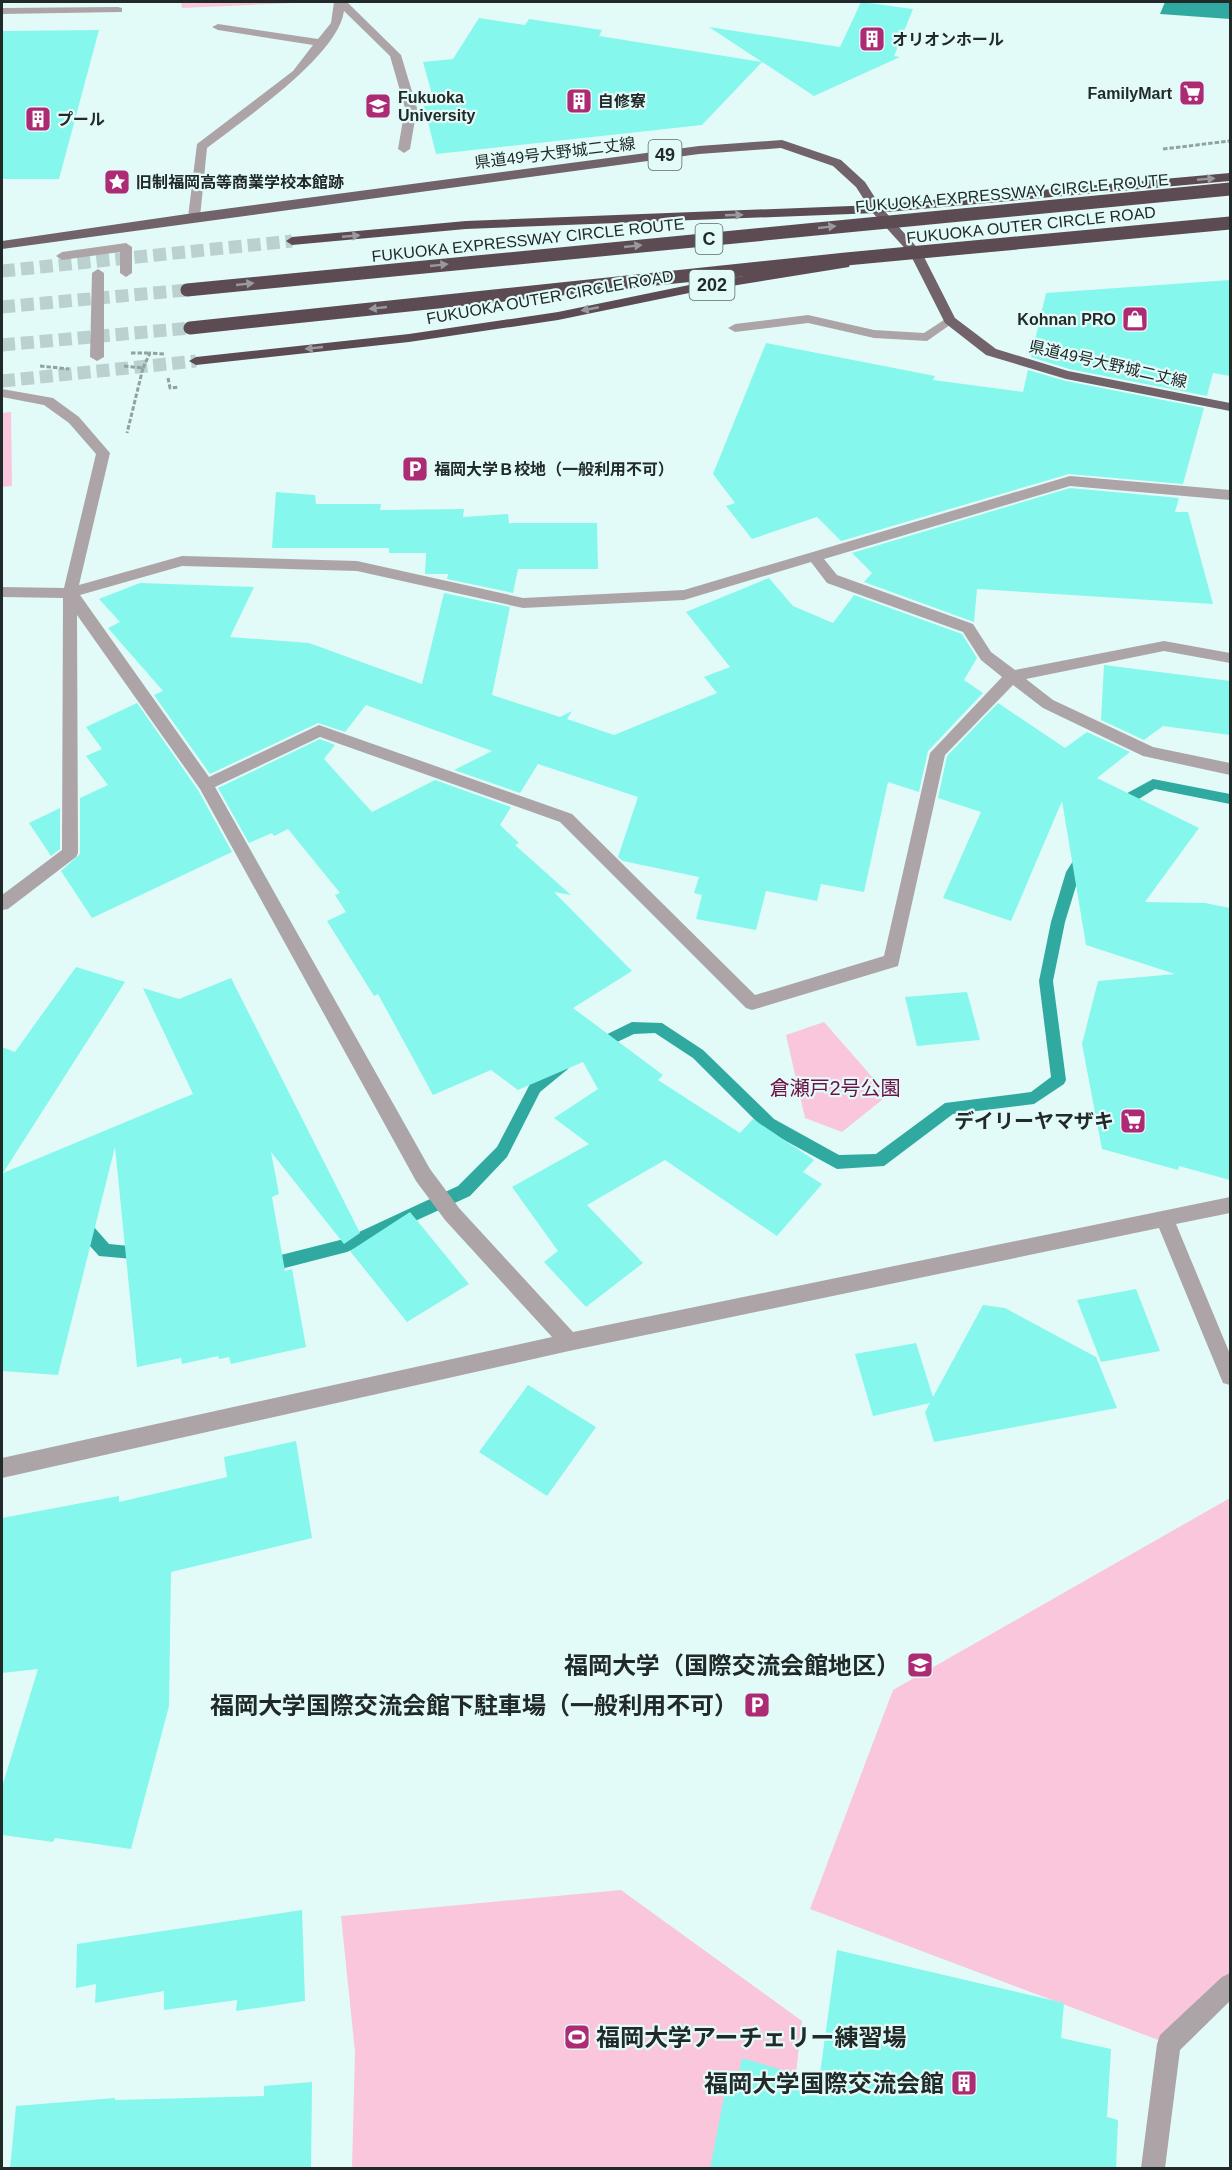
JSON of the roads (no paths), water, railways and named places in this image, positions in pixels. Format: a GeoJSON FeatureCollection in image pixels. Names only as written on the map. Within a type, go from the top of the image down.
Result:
{"type":"FeatureCollection","features":[{"type":"Feature","properties":{"kind":"highway","name":"FUKUOKA OUTER CIRCLE ROAD"},"geometry":{"type":"LineString","coordinates":[[292,241],[466,225],[876,209],[1230,177]]}},
{"type":"Feature","properties":{"kind":"highway","name":"FUKUOKA EXPRESSWAY CIRCLE ROUTE"},"geometry":{"type":"LineString","coordinates":[[187,290],[1230,189]]}},
{"type":"Feature","properties":{"kind":"highway","name":"FUKUOKA OUTER CIRCLE ROAD"},"geometry":{"type":"LineString","coordinates":[[196,361],[409,338],[535,319],[694,288],[916,253],[1230,223]]}},
{"type":"Feature","properties":{"kind":"highway","name":"C"},"geometry":{"type":"LineString","coordinates":[[190,328],[916,253]]}},
{"type":"Feature","properties":{"kind":"main road","name":"県道49号大野城二丈線"},"geometry":{"type":"LineString","coordinates":[[2,245],[194,217],[699,150],[782,144],[837,163],[861,185],[876,209],[916,253],[950,320],[991,352],[1066,375],[1230,407]]}},
{"type":"Feature","properties":{"kind":"street"},"geometry":{"type":"LineString","coordinates":[[194,217],[201,147],[297,73],[337,23],[341,2]]}},
{"type":"Feature","properties":{"kind":"street"},"geometry":{"type":"LineString","coordinates":[[341,2],[395,55],[411,108],[404,149]]}},
{"type":"Feature","properties":{"kind":"street"},"geometry":{"type":"LineString","coordinates":[[2,11],[118,10]]}},
{"type":"Feature","properties":{"kind":"street"},"geometry":{"type":"LineString","coordinates":[[218,27],[321,43]]}},
{"type":"Feature","properties":{"kind":"street"},"geometry":{"type":"LineString","coordinates":[[62,256],[126,248],[126,273]]}},
{"type":"Feature","properties":{"kind":"street"},"geometry":{"type":"LineString","coordinates":[[97,357],[98,273]]}},
{"type":"Feature","properties":{"kind":"street"},"geometry":{"type":"LineString","coordinates":[[735,328],[808,319],[874,334],[927,337],[950,320]]}},
{"type":"Feature","properties":{"kind":"street"},"geometry":{"type":"LineString","coordinates":[[2,393],[48,401],[74,420],[103,453],[70,593],[70,853],[2,904]]}},
{"type":"Feature","properties":{"kind":"street"},"geometry":{"type":"LineString","coordinates":[[2,592],[70,593],[182,561],[357,566],[523,603],[684,595],[1070,481],[1230,495]]}},
{"type":"Feature","properties":{"kind":"street"},"geometry":{"type":"LineString","coordinates":[[814,556],[831,579],[968,628],[986,656],[1047,704],[1149,752],[1230,769]]}},
{"type":"Feature","properties":{"kind":"street"},"geometry":{"type":"LineString","coordinates":[[70,593],[206,785],[423,1175],[452,1214],[569,1342]]}},
{"type":"Feature","properties":{"kind":"street"},"geometry":{"type":"LineString","coordinates":[[206,785],[319,731],[566,818],[752,1003],[892,962],[938,753],[1012,676],[1164,646],[1230,658]]}},
{"type":"Feature","properties":{"kind":"street"},"geometry":{"type":"LineString","coordinates":[[2,1468],[569,1342],[1230,1205]]}},
{"type":"Feature","properties":{"kind":"street"},"geometry":{"type":"LineString","coordinates":[[1164,1220],[1230,1377]]}},
{"type":"Feature","properties":{"kind":"street"},"geometry":{"type":"LineString","coordinates":[[1153,2169],[1169,2044],[1230,1985]]}},
{"type":"Feature","properties":{"kind":"water"},"geometry":{"type":"Polygon","coordinates":[[[1165,2],[1230,2],[1230,19],[1160,14],[1165,2]]]}},
{"type":"Feature","properties":{"kind":"waterway"},"geometry":{"type":"LineString","coordinates":[[1116,806],[1153,784],[1230,799]]}},
{"type":"Feature","properties":{"kind":"waterway"},"geometry":{"type":"LineString","coordinates":[[594,1047],[632,1028],[657,1027],[698,1054],[769,1124],[837,1162],[879,1161],[950,1108],[1034,1098],[1059,1080],[1046,981],[1058,922],[1073,872],[1085,854]]}},
{"type":"Feature","properties":{"kind":"waterway"},"geometry":{"type":"LineString","coordinates":[[264,1262],[277,1263],[347,1245],[464,1191],[502,1152],[535,1088],[563,1065]]}},
{"type":"Feature","properties":{"kind":"waterway"},"geometry":{"type":"LineString","coordinates":[[79,1222],[105,1251],[144,1253]]}},
{"type":"Feature","properties":{"kind":"tunnel"},"geometry":{"type":"LineString","coordinates":[[2,271],[292,241]]}},
{"type":"Feature","properties":{"kind":"tunnel"},"geometry":{"type":"LineString","coordinates":[[2,307],[187,290]]}},
{"type":"Feature","properties":{"kind":"tunnel"},"geometry":{"type":"LineString","coordinates":[[2,345],[190,328]]}},
{"type":"Feature","properties":{"kind":"tunnel"},"geometry":{"type":"LineString","coordinates":[[2,381],[196,361]]}},
{"type":"Feature","properties":{"kind":"place","name":"オリオンホール"},"geometry":{"type":"Point","coordinates":[872,39]}},
{"type":"Feature","properties":{"kind":"place","name":"FamilyMart"},"geometry":{"type":"Point","coordinates":[1192,93]}},
{"type":"Feature","properties":{"kind":"place","name":"自修寮"},"geometry":{"type":"Point","coordinates":[579,101]}},
{"type":"Feature","properties":{"kind":"place","name":"Fukuoka University"},"geometry":{"type":"Point","coordinates":[378,106]}},
{"type":"Feature","properties":{"kind":"place","name":"プール"},"geometry":{"type":"Point","coordinates":[38,119]}},
{"type":"Feature","properties":{"kind":"place","name":"旧制福岡高等商業学校本館跡"},"geometry":{"type":"Point","coordinates":[117,182]}},
{"type":"Feature","properties":{"kind":"place","name":"Kohnan PRO"},"geometry":{"type":"Point","coordinates":[1135,319]}},
{"type":"Feature","properties":{"kind":"place","name":"福岡大学Ｂ校地（一般利用不可）"},"geometry":{"type":"Point","coordinates":[415,469]}},
{"type":"Feature","properties":{"kind":"place","name":"デイリーヤマザキ"},"geometry":{"type":"Point","coordinates":[1133,1121]}},
{"type":"Feature","properties":{"kind":"place","name":"福岡大学（国際交流会館地区）"},"geometry":{"type":"Point","coordinates":[920,1665]}},
{"type":"Feature","properties":{"kind":"place","name":"福岡大学国際交流会館下駐車場（一般利用不可）"},"geometry":{"type":"Point","coordinates":[757,1705]}},
{"type":"Feature","properties":{"kind":"place","name":"福岡大学アーチェリー練習場"},"geometry":{"type":"Point","coordinates":[577,2037]}},
{"type":"Feature","properties":{"kind":"place","name":"福岡大学国際交流会館"},"geometry":{"type":"Point","coordinates":[964,2083]}},
{"type":"Feature","properties":{"kind":"park label","name":"倉瀬戸2号公園"},"geometry":{"type":"Point","coordinates":[835,1088]}}]}
